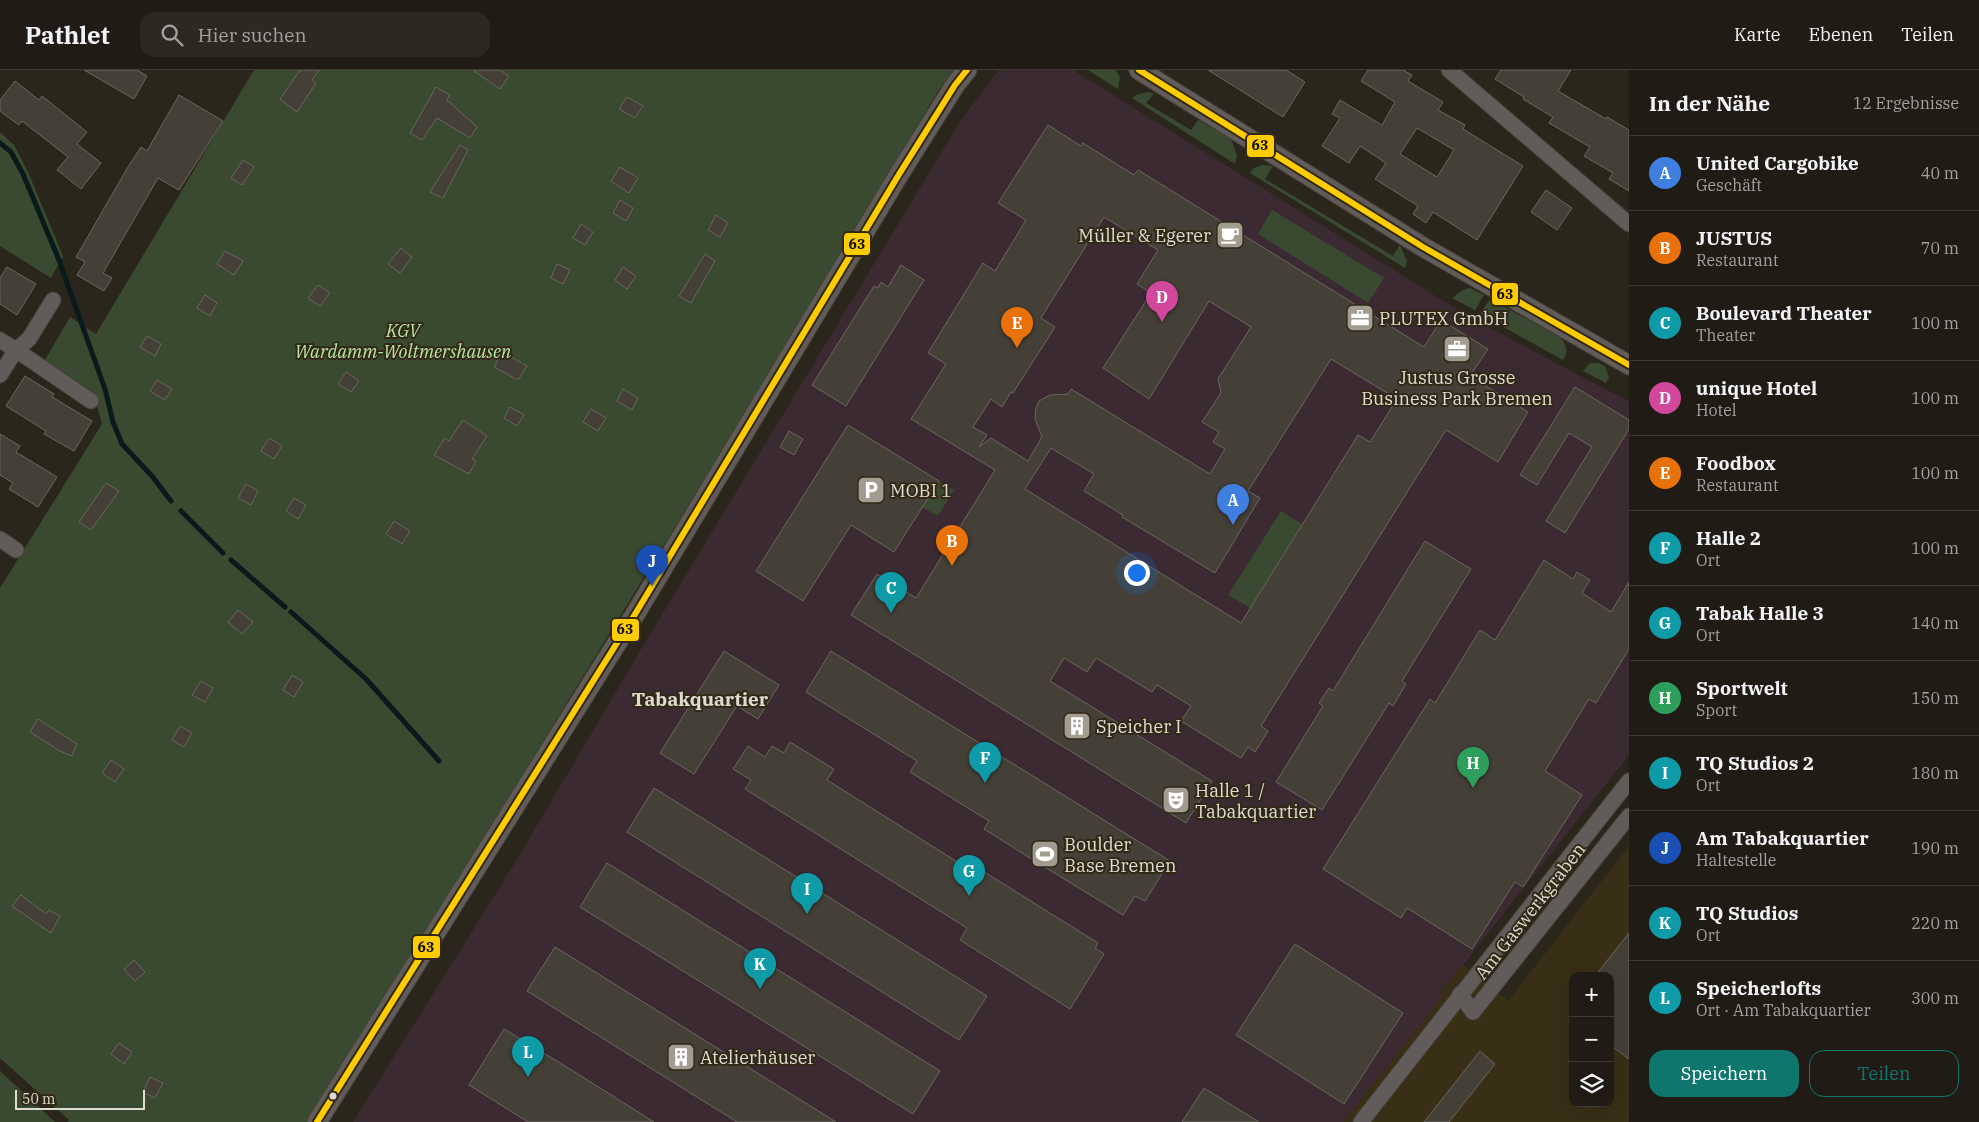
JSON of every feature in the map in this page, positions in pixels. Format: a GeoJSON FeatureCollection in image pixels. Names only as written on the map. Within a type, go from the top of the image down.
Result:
{"type":"FeatureCollection","features":[{"type":"Feature","properties":{"kind":"street"},"geometry":{"type":"LineString","coordinates":[[317,1122],[637,611],[898,176],[955,85],[967,70]]}},
{"type":"Feature","properties":{"kind":"street"},"geometry":{"type":"LineString","coordinates":[[1140,70],[1423,247],[1629,365]]}},
{"type":"Feature","properties":{"kind":"street"},"geometry":{"type":"LineString","coordinates":[[1449,70],[1629,224]]}},
{"type":"Feature","properties":{"kind":"street"},"geometry":{"type":"LineString","coordinates":[[0,375],[16,350],[29,339],[53,300]]}},
{"type":"Feature","properties":{"kind":"street"},"geometry":{"type":"LineString","coordinates":[[0,340],[91,401]]}},
{"type":"Feature","properties":{"kind":"street"},"geometry":{"type":"LineString","coordinates":[[0,539],[16,550]]}},
{"type":"Feature","properties":{"kind":"street","name":"Am Gaswerkgraben"},"geometry":{"type":"LineString","coordinates":[[1361,1122],[1629,781]]}},
{"type":"Feature","properties":{"kind":"street","name":"Am Gaswerkgraben"},"geometry":{"type":"LineString","coordinates":[[1460,994],[1474,1012],[1629,816]]}},
{"type":"Feature","properties":{"kind":"shaded area"},"geometry":{"type":"Polygon","coordinates":[[[999,70],[1073,70],[1458,310],[1629,401],[1629,755],[1463,965],[1441,990],[1443,996],[1343,1122],[353,1122],[516,861],[643,646],[961,120],[999,70]]]}},
{"type":"Feature","properties":{"kind":"shaded area"},"geometry":{"type":"Polygon","coordinates":[[[1629,846],[1629,1122],[1343,1122],[1443,996],[1441,991],[1463,965],[1508,1001],[1629,846]]]}},
{"type":"Feature","properties":{"kind":"green space","name":"KGV Wardamm-Woltmershausen"},"geometry":{"type":"Polygon","coordinates":[[[254,70],[955,70],[938,91],[737,426],[309,1122],[68,1122],[69,1120],[0,1058],[0,588],[102,424],[93,392],[45,360],[70,317],[96,334],[254,70]]]}},
{"type":"Feature","properties":{"kind":"green space"},"geometry":{"type":"Polygon","coordinates":[[[1088,70],[1115,70],[1120,77],[1118,89],[1088,70]]]}},
{"type":"Feature","properties":{"kind":"green space"},"geometry":{"type":"Polygon","coordinates":[[[1148,92],[1154,94],[1146,103],[1191,130],[1198,120],[1231,139],[1237,156],[1235,164],[1132,98],[1148,92]]]}},
{"type":"Feature","properties":{"kind":"green space"},"geometry":{"type":"Polygon","coordinates":[[[0,132],[14,145],[28,172],[63,256],[51,278],[0,246],[0,132]]]}},
{"type":"Feature","properties":{"kind":"green space"},"geometry":{"type":"Polygon","coordinates":[[[1262,165],[1273,166],[1265,179],[1393,256],[1400,245],[1407,261],[1405,268],[1250,173],[1254,168],[1262,165]]]}},
{"type":"Feature","properties":{"kind":"green space"},"geometry":{"type":"Polygon","coordinates":[[[1272,210],[1384,278],[1368,303],[1258,234],[1272,210]]]}},
{"type":"Feature","properties":{"kind":"green space"},"geometry":{"type":"Polygon","coordinates":[[[1470,288],[1484,295],[1475,310],[1452,298],[1462,290],[1470,288]]]}},
{"type":"Feature","properties":{"kind":"green space"},"geometry":{"type":"Polygon","coordinates":[[[1490,299],[1560,337],[1566,348],[1563,360],[1480,314],[1490,299]]]}},
{"type":"Feature","properties":{"kind":"green space"},"geometry":{"type":"Polygon","coordinates":[[[1590,363],[1598,363],[1605,366],[1609,378],[1606,383],[1583,371],[1590,363]]]}},
{"type":"Feature","properties":{"kind":"green space"},"geometry":{"type":"Polygon","coordinates":[[[939,481],[954,490],[938,516],[922,507],[939,481]]]}},
{"type":"Feature","properties":{"kind":"green space"},"geometry":{"type":"Polygon","coordinates":[[[1281,511],[1302,524],[1250,608],[1228,595],[1281,511]]]}},
{"type":"Feature","properties":{"kind":"green space"},"geometry":{"type":"Polygon","coordinates":[[[0,1071],[55,1122],[0,1122],[0,1071]]]}},
{"type":"Feature","properties":{"kind":"building"},"geometry":{"type":"Polygon","coordinates":[[[84,70],[137,70],[147,76],[134,99],[84,70]]]}},
{"type":"Feature","properties":{"kind":"building"},"geometry":{"type":"Polygon","coordinates":[[[300,70],[319,70],[312,80],[316,83],[297,112],[280,99],[300,70]]]}},
{"type":"Feature","properties":{"kind":"building"},"geometry":{"type":"Polygon","coordinates":[[[473,70],[500,70],[509,76],[500,89],[473,70]]]}},
{"type":"Feature","properties":{"kind":"building"},"geometry":{"type":"Polygon","coordinates":[[[1208,70],[1286,70],[1305,82],[1283,117],[1208,70]]]}},
{"type":"Feature","properties":{"kind":"building"},"geometry":{"type":"Polygon","coordinates":[[[1368,70],[1403,70],[1412,75],[1408,81],[1443,102],[1438,110],[1465,125],[1463,129],[1523,166],[1477,240],[1433,212],[1426,223],[1413,214],[1418,206],[1375,179],[1386,163],[1360,146],[1349,163],[1322,146],[1340,118],[1332,114],[1340,100],[1382,125],[1395,102],[1361,81],[1368,70]],[[1417,128],[1400,154],[1437,177],[1454,150],[1417,128]]]}},
{"type":"Feature","properties":{"kind":"building"},"geometry":{"type":"Polygon","coordinates":[[[1501,70],[1571,70],[1558,91],[1629,130],[1629,191],[1609,179],[1613,173],[1584,156],[1590,147],[1549,123],[1553,117],[1495,79],[1501,70]]]}},
{"type":"Feature","properties":{"kind":"building"},"geometry":{"type":"Polygon","coordinates":[[[15,81],[39,100],[42,96],[87,132],[77,144],[101,163],[81,189],[57,170],[68,157],[22,121],[19,125],[0,111],[0,100],[15,81]]]}},
{"type":"Feature","properties":{"kind":"building"},"geometry":{"type":"Polygon","coordinates":[[[436,87],[450,95],[447,100],[477,127],[470,138],[437,118],[422,140],[410,133],[436,87]]]}},
{"type":"Feature","properties":{"kind":"building"},"geometry":{"type":"Polygon","coordinates":[[[179,95],[223,121],[179,190],[158,178],[103,273],[112,278],[104,291],[77,275],[85,262],[76,257],[128,167],[141,147],[147,151],[179,95]]]}},
{"type":"Feature","properties":{"kind":"building"},"geometry":{"type":"Polygon","coordinates":[[[627,97],[643,106],[635,118],[619,109],[627,97]]]}},
{"type":"Feature","properties":{"kind":"building"},"geometry":{"type":"Polygon","coordinates":[[[1048,125],[1081,146],[1083,143],[1134,175],[1138,170],[1424,347],[1441,320],[1488,349],[1470,376],[1528,412],[1498,462],[1446,430],[1261,726],[1268,731],[1255,752],[1248,747],[1241,758],[1181,721],[1191,706],[1157,685],[1152,692],[1096,658],[1087,672],[1064,658],[1050,681],[1212,781],[1186,823],[851,615],[877,574],[916,598],[995,470],[911,419],[946,364],[928,353],[983,263],[995,271],[1026,220],[998,203],[1048,125]],[[1104,217],[1041,318],[1055,327],[1002,407],[991,399],[973,427],[987,435],[979,447],[991,438],[1028,461],[1042,437],[1035,419],[1039,401],[1050,395],[1068,394],[1071,389],[1210,474],[1225,449],[1213,442],[1219,432],[1202,422],[1221,393],[1218,379],[1251,327],[1209,301],[1149,399],[1103,368],[1151,293],[1137,284],[1158,250],[1104,217]],[[1331,359],[1248,491],[1260,498],[1215,573],[1122,517],[1123,515],[1084,491],[1094,474],[1051,448],[1025,489],[1241,623],[1358,435],[1370,442],[1397,399],[1331,359]]]}},
{"type":"Feature","properties":{"kind":"building"},"geometry":{"type":"Polygon","coordinates":[[[460,145],[468,150],[443,198],[430,192],[460,145]]]}},
{"type":"Feature","properties":{"kind":"building"},"geometry":{"type":"Polygon","coordinates":[[[243,160],[254,167],[242,185],[231,178],[243,160]]]}},
{"type":"Feature","properties":{"kind":"building"},"geometry":{"type":"Polygon","coordinates":[[[620,167],[638,178],[629,193],[611,181],[620,167]]]}},
{"type":"Feature","properties":{"kind":"building"},"geometry":{"type":"Polygon","coordinates":[[[1546,190],[1572,208],[1557,230],[1531,212],[1546,190]]]}},
{"type":"Feature","properties":{"kind":"building"},"geometry":{"type":"Polygon","coordinates":[[[620,200],[633,208],[626,221],[613,213],[620,200]]]}},
{"type":"Feature","properties":{"kind":"building"},"geometry":{"type":"Polygon","coordinates":[[[716,215],[728,223],[720,237],[708,230],[716,215]]]}},
{"type":"Feature","properties":{"kind":"building"},"geometry":{"type":"Polygon","coordinates":[[[581,224],[593,232],[585,245],[573,238],[581,224]]]}},
{"type":"Feature","properties":{"kind":"building"},"geometry":{"type":"Polygon","coordinates":[[[401,248],[412,257],[400,273],[388,264],[401,248]]]}},
{"type":"Feature","properties":{"kind":"building"},"geometry":{"type":"Polygon","coordinates":[[[225,251],[243,261],[234,275],[217,264],[225,251]]]}},
{"type":"Feature","properties":{"kind":"building"},"geometry":{"type":"Polygon","coordinates":[[[705,254],[715,261],[691,303],[679,296],[705,254]]]}},
{"type":"Feature","properties":{"kind":"building"},"geometry":{"type":"Polygon","coordinates":[[[557,264],[570,270],[563,284],[551,278],[557,264]]]}},
{"type":"Feature","properties":{"kind":"building"},"geometry":{"type":"Polygon","coordinates":[[[901,265],[924,280],[846,406],[812,385],[874,286],[878,288],[881,282],[888,287],[901,265]]]}},
{"type":"Feature","properties":{"kind":"building"},"geometry":{"type":"Polygon","coordinates":[[[7,267],[36,284],[17,315],[0,304],[0,278],[7,267]]]}},
{"type":"Feature","properties":{"kind":"building"},"geometry":{"type":"Polygon","coordinates":[[[623,267],[636,276],[627,289],[615,280],[623,267]]]}},
{"type":"Feature","properties":{"kind":"building"},"geometry":{"type":"Polygon","coordinates":[[[318,285],[330,293],[320,306],[308,298],[318,285]]]}},
{"type":"Feature","properties":{"kind":"building"},"geometry":{"type":"Polygon","coordinates":[[[205,295],[217,303],[210,316],[197,308],[205,295]]]}},
{"type":"Feature","properties":{"kind":"building"},"geometry":{"type":"Polygon","coordinates":[[[147,336],[161,344],[155,356],[140,347],[147,336]]]}},
{"type":"Feature","properties":{"kind":"building"},"geometry":{"type":"Polygon","coordinates":[[[502,352],[527,366],[518,380],[494,367],[502,352]]]}},
{"type":"Feature","properties":{"kind":"building"},"geometry":{"type":"Polygon","coordinates":[[[346,372],[359,381],[351,392],[338,384],[346,372]]]}},
{"type":"Feature","properties":{"kind":"building"},"geometry":{"type":"Polygon","coordinates":[[[25,376],[54,394],[52,397],[92,421],[74,451],[44,434],[46,431],[6,406],[25,376]]]}},
{"type":"Feature","properties":{"kind":"building"},"geometry":{"type":"Polygon","coordinates":[[[157,380],[172,389],[165,400],[150,391],[157,380]]]}},
{"type":"Feature","properties":{"kind":"building"},"geometry":{"type":"Polygon","coordinates":[[[1575,387],[1629,420],[1629,429],[1565,533],[1546,521],[1592,447],[1569,433],[1537,485],[1520,475],[1575,387]]]}},
{"type":"Feature","properties":{"kind":"building"},"geometry":{"type":"Polygon","coordinates":[[[623,389],[638,398],[632,410],[617,401],[623,389]]]}},
{"type":"Feature","properties":{"kind":"building"},"geometry":{"type":"Polygon","coordinates":[[[510,407],[524,415],[517,426],[504,418],[510,407]]]}},
{"type":"Feature","properties":{"kind":"building"},"geometry":{"type":"Polygon","coordinates":[[[591,409],[606,418],[598,431],[583,422],[591,409]]]}},
{"type":"Feature","properties":{"kind":"building"},"geometry":{"type":"Polygon","coordinates":[[[463,420],[487,436],[472,459],[476,461],[469,474],[434,455],[445,438],[449,441],[463,420]]]}},
{"type":"Feature","properties":{"kind":"building","name":"MOBI 1"},"geometry":{"type":"Polygon","coordinates":[[[848,425],[939,481],[894,552],[851,525],[803,601],[756,571],[848,425]]]}},
{"type":"Feature","properties":{"kind":"building"},"geometry":{"type":"Polygon","coordinates":[[[789,431],[803,439],[794,455],[780,447],[789,431]]]}},
{"type":"Feature","properties":{"kind":"building"},"geometry":{"type":"Polygon","coordinates":[[[0,434],[20,446],[16,452],[57,477],[38,507],[9,489],[13,483],[0,475],[0,434]]]}},
{"type":"Feature","properties":{"kind":"building"},"geometry":{"type":"Polygon","coordinates":[[[269,438],[282,446],[274,459],[261,451],[269,438]]]}},
{"type":"Feature","properties":{"kind":"building"},"geometry":{"type":"Polygon","coordinates":[[[106,483],[119,491],[91,530],[79,522],[106,483]]]}},
{"type":"Feature","properties":{"kind":"building"},"geometry":{"type":"Polygon","coordinates":[[[246,484],[258,491],[251,505],[238,498],[246,484]]]}},
{"type":"Feature","properties":{"kind":"building"},"geometry":{"type":"Polygon","coordinates":[[[294,498],[306,505],[298,519],[286,511],[294,498]]]}},
{"type":"Feature","properties":{"kind":"building"},"geometry":{"type":"Polygon","coordinates":[[[394,521],[410,531],[402,544],[386,534],[394,521]]]}},
{"type":"Feature","properties":{"kind":"building"},"geometry":{"type":"Polygon","coordinates":[[[1425,541],[1471,569],[1402,681],[1406,684],[1393,706],[1389,703],[1322,810],[1276,782],[1323,706],[1319,703],[1329,688],[1333,691],[1425,541]]]}},
{"type":"Feature","properties":{"kind":"building"},"geometry":{"type":"Polygon","coordinates":[[[1544,560],[1573,579],[1577,572],[1590,580],[1582,593],[1611,612],[1629,582],[1629,649],[1596,703],[1589,699],[1545,771],[1582,795],[1523,887],[1515,882],[1472,949],[1407,908],[1401,918],[1323,869],[1430,699],[1435,703],[1480,630],[1495,640],[1544,560]]]}},
{"type":"Feature","properties":{"kind":"building"},"geometry":{"type":"Polygon","coordinates":[[[238,610],[253,622],[242,634],[228,622],[238,610]]]}},
{"type":"Feature","properties":{"kind":"building"},"geometry":{"type":"Polygon","coordinates":[[[724,651],[779,685],[758,719],[737,706],[694,774],[660,753],[724,651]]]}},
{"type":"Feature","properties":{"kind":"building"},"geometry":{"type":"Polygon","coordinates":[[[831,651],[1170,861],[1145,901],[1135,896],[1123,915],[1030,858],[984,829],[989,821],[910,772],[917,761],[806,692],[831,651]]]}},
{"type":"Feature","properties":{"kind":"building"},"geometry":{"type":"Polygon","coordinates":[[[292,675],[303,682],[294,697],[283,690],[292,675]]]}},
{"type":"Feature","properties":{"kind":"building"},"geometry":{"type":"Polygon","coordinates":[[[201,681],[213,688],[205,702],[192,695],[201,681]]]}},
{"type":"Feature","properties":{"kind":"building"},"geometry":{"type":"Polygon","coordinates":[[[38,719],[77,744],[72,756],[60,751],[30,732],[38,719]]]}},
{"type":"Feature","properties":{"kind":"building"},"geometry":{"type":"Polygon","coordinates":[[[180,726],[192,733],[184,747],[172,740],[180,726]]]}},
{"type":"Feature","properties":{"kind":"building"},"geometry":{"type":"Polygon","coordinates":[[[790,742],[834,769],[827,780],[959,863],[962,858],[1098,943],[1095,948],[1104,954],[1070,1009],[960,940],[967,928],[745,789],[751,780],[733,769],[748,746],[765,757],[772,746],[784,753],[790,742]]]}},
{"type":"Feature","properties":{"kind":"building"},"geometry":{"type":"Polygon","coordinates":[[[111,760],[124,769],[115,782],[102,773],[111,760]]]}},
{"type":"Feature","properties":{"kind":"building"},"geometry":{"type":"Polygon","coordinates":[[[654,788],[987,996],[959,1040],[627,832],[654,788]]]}},
{"type":"Feature","properties":{"kind":"building"},"geometry":{"type":"Polygon","coordinates":[[[607,863],[940,1071],[913,1114],[580,907],[607,863]]]}},
{"type":"Feature","properties":{"kind":"building"},"geometry":{"type":"Polygon","coordinates":[[[21,895],[46,914],[49,910],[60,916],[51,933],[12,906],[21,895]]]}},
{"type":"Feature","properties":{"kind":"building"},"geometry":{"type":"Polygon","coordinates":[[[1629,933],[1629,1059],[1614,1048],[1614,972],[1598,972],[1629,933]]]}},
{"type":"Feature","properties":{"kind":"building"},"geometry":{"type":"Polygon","coordinates":[[[1295,944],[1403,1013],[1344,1104],[1236,1035],[1295,944]]]}},
{"type":"Feature","properties":{"kind":"building","name":"Atelierhäuser"},"geometry":{"type":"Polygon","coordinates":[[[555,947],[836,1122],[737,1122],[527,991],[555,947]]]}},
{"type":"Feature","properties":{"kind":"building"},"geometry":{"type":"Polygon","coordinates":[[[134,960],[145,972],[135,981],[124,969],[134,960]]]}},
{"type":"Feature","properties":{"kind":"building"},"geometry":{"type":"Polygon","coordinates":[[[504,1029],[654,1122],[528,1122],[469,1085],[504,1029]]]}},
{"type":"Feature","properties":{"kind":"building"},"geometry":{"type":"Polygon","coordinates":[[[119,1043],[132,1052],[124,1064],[111,1054],[119,1043]]]}},
{"type":"Feature","properties":{"kind":"building"},"geometry":{"type":"Polygon","coordinates":[[[1480,1051],[1495,1064],[1449,1122],[1424,1122],[1480,1051]]]}},
{"type":"Feature","properties":{"kind":"building"},"geometry":{"type":"Polygon","coordinates":[[[150,1077],[163,1083],[155,1098],[143,1092],[150,1077]]]}},
{"type":"Feature","properties":{"kind":"building"},"geometry":{"type":"Polygon","coordinates":[[[1204,1088],[1259,1122],[1182,1122],[1204,1088]]]}},
{"type":"Feature","properties":{"kind":"waterway"},"geometry":{"type":"LineString","coordinates":[[0,143],[11,152],[23,174],[57,255],[105,389],[113,422],[122,444],[152,476],[171,501]]}},
{"type":"Feature","properties":{"kind":"waterway"},"geometry":{"type":"LineString","coordinates":[[181,511],[223,553]]}},
{"type":"Feature","properties":{"kind":"waterway"},"geometry":{"type":"LineString","coordinates":[[231,560],[285,607]]}},
{"type":"Feature","properties":{"kind":"waterway"},"geometry":{"type":"LineString","coordinates":[[291,612],[366,679],[439,761]]}},
{"type":"Feature","properties":{"kind":"transit line","name":"63"},"geometry":{"type":"LineString","coordinates":[[317,1122],[637,611],[898,176],[955,85],[967,70]]}},
{"type":"Feature","properties":{"kind":"transit line","name":"63"},"geometry":{"type":"LineString","coordinates":[[1139,70],[1423,247],[1629,365]]}},
{"type":"Feature","properties":{"kind":"place","name":"Müller & Egerer"},"geometry":{"type":"Point","coordinates":[1230,235]}},
{"type":"Feature","properties":{"kind":"place","name":"PLUTEX GmbH"},"geometry":{"type":"Point","coordinates":[1360,318]}},
{"type":"Feature","properties":{"kind":"place","name":"unique Hotel"},"geometry":{"type":"Point","coordinates":[1162,322]}},
{"type":"Feature","properties":{"kind":"place","name":"Foodbox"},"geometry":{"type":"Point","coordinates":[1017,348]}},
{"type":"Feature","properties":{"kind":"place","name":"Justus Grosse Business Park Bremen"},"geometry":{"type":"Point","coordinates":[1457,349]}},
{"type":"Feature","properties":{"kind":"place","name":"MOBI 1"},"geometry":{"type":"Point","coordinates":[871,490]}},
{"type":"Feature","properties":{"kind":"place","name":"United Cargobike"},"geometry":{"type":"Point","coordinates":[1233,525]}},
{"type":"Feature","properties":{"kind":"place","name":"JUSTUS"},"geometry":{"type":"Point","coordinates":[952,566]}},
{"type":"Feature","properties":{"kind":"place","name":"Am Tabakquartier"},"geometry":{"type":"Point","coordinates":[652,586]}},
{"type":"Feature","properties":{"kind":"place","name":"Boulevard Theater"},"geometry":{"type":"Point","coordinates":[891,613]}},
{"type":"Feature","properties":{"kind":"place","name":"Speicher I"},"geometry":{"type":"Point","coordinates":[1077,726]}},
{"type":"Feature","properties":{"kind":"place","name":"Halle 2"},"geometry":{"type":"Point","coordinates":[985,783]}},
{"type":"Feature","properties":{"kind":"place","name":"Sportwelt"},"geometry":{"type":"Point","coordinates":[1473,788]}},
{"type":"Feature","properties":{"kind":"place","name":"Halle 1 / Tabakquartier"},"geometry":{"type":"Point","coordinates":[1176,800]}},
{"type":"Feature","properties":{"kind":"place","name":"Boulder Base Bremen"},"geometry":{"type":"Point","coordinates":[1045,854]}},
{"type":"Feature","properties":{"kind":"place","name":"Tabak Halle 3"},"geometry":{"type":"Point","coordinates":[969,896]}},
{"type":"Feature","properties":{"kind":"place","name":"TQ Studios 2"},"geometry":{"type":"Point","coordinates":[807,914]}},
{"type":"Feature","properties":{"kind":"place","name":"TQ Studios"},"geometry":{"type":"Point","coordinates":[760,989]}},
{"type":"Feature","properties":{"kind":"place","name":"Atelierhäuser"},"geometry":{"type":"Point","coordinates":[681,1057]}},
{"type":"Feature","properties":{"kind":"place","name":"Speicherlofts"},"geometry":{"type":"Point","coordinates":[528,1077]}},
{"type":"Feature","properties":{"kind":"district","name":"Tabakquartier"},"geometry":{"type":"Point","coordinates":[700,699]}}]}
